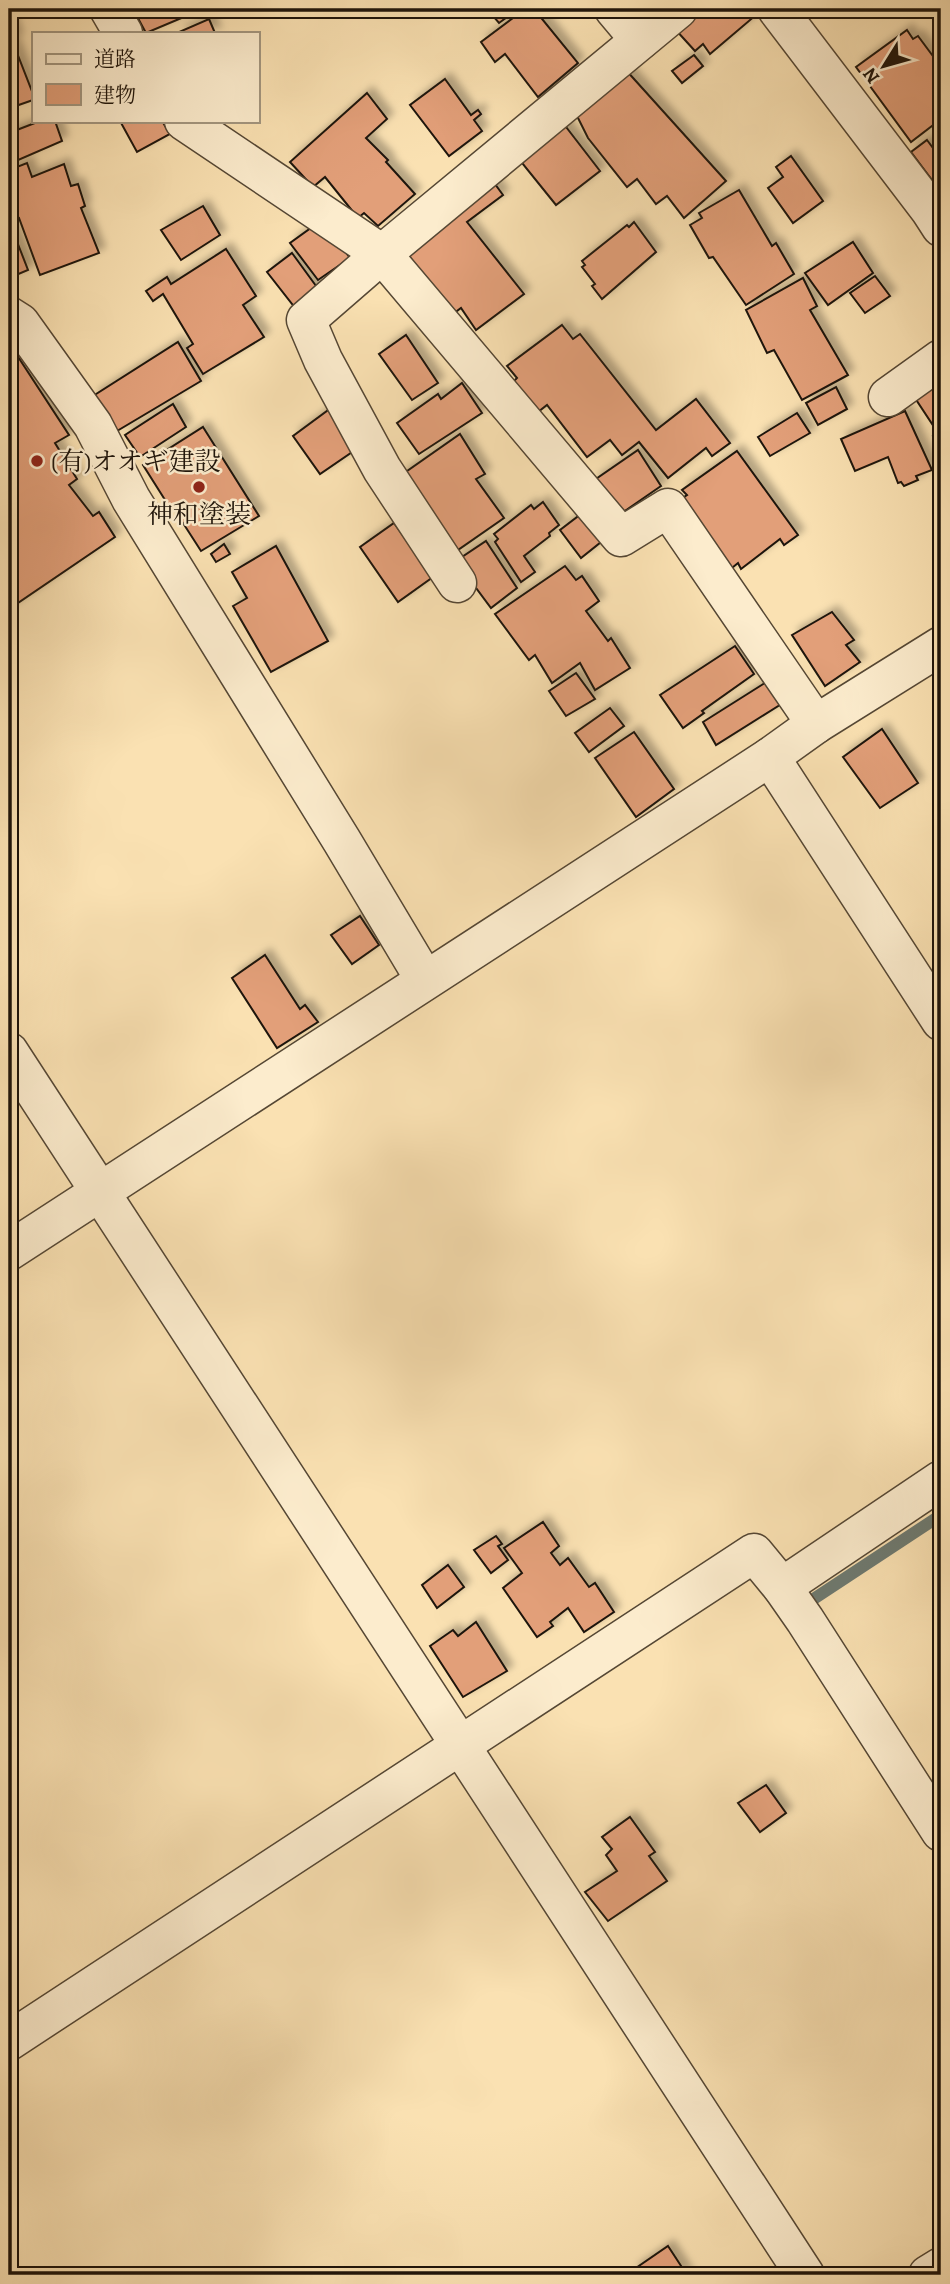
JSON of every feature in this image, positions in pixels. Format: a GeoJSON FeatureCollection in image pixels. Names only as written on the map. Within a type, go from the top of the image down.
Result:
{"type":"FeatureCollection","features":[{"type":"Feature","properties":{"kind":"street"},"geometry":{"type":"LineString","coordinates":[[109,9],[122,32]]}},
{"type":"Feature","properties":{"kind":"street"},"geometry":{"type":"LineString","coordinates":[[614,9],[640,40]]}},
{"type":"Feature","properties":{"kind":"street"},"geometry":{"type":"LineString","coordinates":[[457,583],[382,469],[323,360],[306,320],[678,9]]}},
{"type":"Feature","properties":{"kind":"street"},"geometry":{"type":"LineString","coordinates":[[777,9],[941,227]]}},
{"type":"Feature","properties":{"kind":"street"},"geometry":{"type":"LineString","coordinates":[[185,122],[382,254],[621,537],[668,508],[816,724]]}},
{"type":"Feature","properties":{"kind":"street"},"geometry":{"type":"LineString","coordinates":[[9,316],[20,323],[93,425],[131,499],[425,980]]}},
{"type":"Feature","properties":{"kind":"street"},"geometry":{"type":"LineString","coordinates":[[888,397],[941,359]]}},
{"type":"Feature","properties":{"kind":"street"},"geometry":{"type":"LineString","coordinates":[[9,1251],[770,757],[816,724],[941,646]]}},
{"type":"Feature","properties":{"kind":"street"},"geometry":{"type":"LineString","coordinates":[[770,757],[941,1021]]}},
{"type":"Feature","properties":{"kind":"street"},"geometry":{"type":"LineString","coordinates":[[9,1052],[805,2275]]}},
{"type":"Feature","properties":{"kind":"street"},"geometry":{"type":"LineString","coordinates":[[782,1587],[941,1480]]}},
{"type":"Feature","properties":{"kind":"street"},"geometry":{"type":"LineString","coordinates":[[9,2041],[754,1553],[782,1587],[941,1832]]}},
{"type":"Feature","properties":{"kind":"street"},"geometry":{"type":"LineString","coordinates":[[928,2275],[941,2267]]}},
{"type":"Feature","properties":{"kind":"building"},"geometry":{"type":"Polygon","coordinates":[[[133,9],[188,9],[191,14],[148,32],[145,32],[133,9]]]}},
{"type":"Feature","properties":{"kind":"building"},"geometry":{"type":"Polygon","coordinates":[[[487,9],[512,9],[514,12],[499,23],[487,9]]]}},
{"type":"Feature","properties":{"kind":"building"},"geometry":{"type":"Polygon","coordinates":[[[525,9],[534,9],[578,63],[538,97],[505,54],[495,62],[481,42],[525,9]]]}},
{"type":"Feature","properties":{"kind":"building"},"geometry":{"type":"Polygon","coordinates":[[[699,9],[751,9],[756,15],[710,54],[703,44],[695,51],[675,29],[699,9]]]}},
{"type":"Feature","properties":{"kind":"building"},"geometry":{"type":"Polygon","coordinates":[[[9,15],[17,39],[12,40],[32,91],[32,100],[10,108],[9,15]]]}},
{"type":"Feature","properties":{"kind":"building"},"geometry":{"type":"Polygon","coordinates":[[[209,19],[215,32],[179,32],[209,19]]]}},
{"type":"Feature","properties":{"kind":"building"},"geometry":{"type":"Polygon","coordinates":[[[907,30],[913,39],[918,36],[941,67],[941,119],[911,142],[856,67],[907,30]]]}},
{"type":"Feature","properties":{"kind":"building"},"geometry":{"type":"Polygon","coordinates":[[[694,55],[703,66],[682,83],[672,71],[694,55]]]}},
{"type":"Feature","properties":{"kind":"building"},"geometry":{"type":"Polygon","coordinates":[[[625,69],[726,181],[684,218],[667,196],[656,204],[637,179],[627,187],[588,138],[575,112],[625,69]]]}},
{"type":"Feature","properties":{"kind":"building"},"geometry":{"type":"Polygon","coordinates":[[[445,79],[471,115],[478,110],[481,114],[474,120],[482,131],[449,156],[410,105],[445,79]]]}},
{"type":"Feature","properties":{"kind":"building"},"geometry":{"type":"Polygon","coordinates":[[[367,93],[387,119],[366,138],[415,194],[378,226],[364,213],[358,218],[325,177],[313,187],[290,162],[367,93]]]}},
{"type":"Feature","properties":{"kind":"building"},"geometry":{"type":"Polygon","coordinates":[[[37,122],[55,122],[62,141],[9,164],[9,133],[37,122]]]}},
{"type":"Feature","properties":{"kind":"building"},"geometry":{"type":"Polygon","coordinates":[[[121,122],[163,122],[170,134],[137,152],[121,122]]]}},
{"type":"Feature","properties":{"kind":"building"},"geometry":{"type":"Polygon","coordinates":[[[563,123],[600,171],[556,205],[518,158],[563,123]]]}},
{"type":"Feature","properties":{"kind":"building"},"geometry":{"type":"Polygon","coordinates":[[[927,140],[936,152],[941,148],[941,192],[911,152],[927,140]]]}},
{"type":"Feature","properties":{"kind":"building"},"geometry":{"type":"Polygon","coordinates":[[[791,156],[823,201],[793,223],[768,188],[783,177],[776,167],[791,156]]]}},
{"type":"Feature","properties":{"kind":"building"},"geometry":{"type":"Polygon","coordinates":[[[27,163],[32,177],[64,164],[71,186],[78,184],[85,206],[81,208],[99,253],[40,275],[19,218],[13,220],[9,207],[9,190],[13,188],[9,170],[27,163]]]}},
{"type":"Feature","properties":{"kind":"building"},"geometry":{"type":"Polygon","coordinates":[[[492,180],[503,195],[467,222],[524,294],[476,330],[461,308],[453,314],[409,256],[492,180]]]}},
{"type":"Feature","properties":{"kind":"building"},"geometry":{"type":"Polygon","coordinates":[[[739,190],[772,246],[776,243],[794,274],[746,305],[713,257],[709,258],[690,225],[702,218],[699,213],[739,190]]]}},
{"type":"Feature","properties":{"kind":"building"},"geometry":{"type":"Polygon","coordinates":[[[203,206],[220,235],[181,260],[161,230],[203,206]]]}},
{"type":"Feature","properties":{"kind":"building"},"geometry":{"type":"Polygon","coordinates":[[[322,220],[350,258],[318,280],[290,243],[322,220]]]}},
{"type":"Feature","properties":{"kind":"building"},"geometry":{"type":"Polygon","coordinates":[[[9,221],[28,270],[9,278],[9,221]]]}},
{"type":"Feature","properties":{"kind":"building"},"geometry":{"type":"Polygon","coordinates":[[[634,222],[656,252],[602,299],[582,267],[585,265],[582,261],[634,222]]]}},
{"type":"Feature","properties":{"kind":"building"},"geometry":{"type":"Polygon","coordinates":[[[853,242],[873,273],[828,305],[805,273],[853,242]]]}},
{"type":"Feature","properties":{"kind":"building"},"geometry":{"type":"Polygon","coordinates":[[[226,249],[256,296],[243,305],[264,337],[203,374],[187,348],[193,344],[163,294],[153,301],[146,291],[167,277],[171,284],[226,249]]]}},
{"type":"Feature","properties":{"kind":"building"},"geometry":{"type":"Polygon","coordinates":[[[292,253],[319,290],[296,309],[267,272],[292,253]]]}},
{"type":"Feature","properties":{"kind":"building"},"geometry":{"type":"Polygon","coordinates":[[[875,276],[890,296],[865,313],[850,293],[875,276]]]}},
{"type":"Feature","properties":{"kind":"building"},"geometry":{"type":"Polygon","coordinates":[[[803,278],[817,306],[810,310],[848,375],[802,400],[774,350],[767,353],[746,310],[803,278]]]}},
{"type":"Feature","properties":{"kind":"building"},"geometry":{"type":"Polygon","coordinates":[[[562,325],[573,339],[580,334],[656,430],[696,399],[730,443],[712,456],[706,448],[668,478],[639,442],[622,455],[610,440],[587,457],[547,405],[538,412],[514,381],[517,378],[507,366],[562,325]]]}},
{"type":"Feature","properties":{"kind":"building"},"geometry":{"type":"Polygon","coordinates":[[[406,335],[438,383],[412,400],[379,354],[406,335]]]}},
{"type":"Feature","properties":{"kind":"building"},"geometry":{"type":"Polygon","coordinates":[[[178,342],[201,381],[117,431],[93,396],[178,342]]]}},
{"type":"Feature","properties":{"kind":"building","name":"(有)オオギ建設"},"geometry":{"type":"Polygon","coordinates":[[[9,343],[69,435],[55,443],[77,479],[69,485],[93,516],[99,512],[115,537],[9,609],[9,343]]]}},
{"type":"Feature","properties":{"kind":"building"},"geometry":{"type":"Polygon","coordinates":[[[941,377],[941,450],[933,436],[938,433],[913,395],[941,377]]]}},
{"type":"Feature","properties":{"kind":"building"},"geometry":{"type":"Polygon","coordinates":[[[462,383],[482,413],[419,454],[397,423],[438,394],[441,399],[462,383]]]}},
{"type":"Feature","properties":{"kind":"building"},"geometry":{"type":"Polygon","coordinates":[[[836,387],[847,409],[818,425],[806,403],[836,387]]]}},
{"type":"Feature","properties":{"kind":"building"},"geometry":{"type":"Polygon","coordinates":[[[173,404],[186,427],[140,457],[125,435],[173,404]]]}},
{"type":"Feature","properties":{"kind":"building"},"geometry":{"type":"Polygon","coordinates":[[[331,408],[358,448],[320,474],[293,436],[331,408]]]}},
{"type":"Feature","properties":{"kind":"building"},"geometry":{"type":"Polygon","coordinates":[[[905,411],[932,470],[916,476],[918,480],[904,486],[901,482],[898,483],[888,457],[855,471],[841,439],[905,411]]]}},
{"type":"Feature","properties":{"kind":"building"},"geometry":{"type":"Polygon","coordinates":[[[797,413],[810,433],[770,456],[758,437],[797,413]]]}},
{"type":"Feature","properties":{"kind":"building","name":"神和塗装"},"geometry":{"type":"Polygon","coordinates":[[[203,427],[259,516],[201,551],[143,465],[203,427]]]}},
{"type":"Feature","properties":{"kind":"building"},"geometry":{"type":"Polygon","coordinates":[[[460,434],[485,474],[476,479],[504,518],[455,552],[400,476],[460,434]]]}},
{"type":"Feature","properties":{"kind":"building"},"geometry":{"type":"Polygon","coordinates":[[[638,450],[661,486],[619,515],[593,481],[638,450]]]}},
{"type":"Feature","properties":{"kind":"building"},"geometry":{"type":"Polygon","coordinates":[[[737,451],[798,535],[784,545],[780,539],[741,569],[738,563],[727,572],[681,499],[687,495],[682,490],[737,451]]]}},
{"type":"Feature","properties":{"kind":"building"},"geometry":{"type":"Polygon","coordinates":[[[543,502],[559,525],[549,533],[550,536],[524,556],[535,572],[521,582],[495,542],[498,539],[494,534],[531,505],[534,509],[543,502]]]}},
{"type":"Feature","properties":{"kind":"building"},"geometry":{"type":"Polygon","coordinates":[[[585,511],[606,538],[581,558],[560,530],[585,511]]]}},
{"type":"Feature","properties":{"kind":"building"},"geometry":{"type":"Polygon","coordinates":[[[394,523],[433,577],[398,602],[360,547],[394,523]]]}},
{"type":"Feature","properties":{"kind":"building"},"geometry":{"type":"Polygon","coordinates":[[[486,541],[517,588],[491,608],[456,561],[486,541]]]}},
{"type":"Feature","properties":{"kind":"building"},"geometry":{"type":"Polygon","coordinates":[[[224,544],[230,554],[216,562],[211,554],[224,544]]]}},
{"type":"Feature","properties":{"kind":"building"},"geometry":{"type":"Polygon","coordinates":[[[276,546],[328,641],[271,672],[233,606],[247,598],[232,572],[276,546]]]}},
{"type":"Feature","properties":{"kind":"building"},"geometry":{"type":"Polygon","coordinates":[[[565,566],[576,580],[582,576],[599,601],[586,611],[608,641],[611,638],[630,668],[595,690],[580,663],[552,683],[535,655],[529,660],[495,614],[565,566]]]}},
{"type":"Feature","properties":{"kind":"building"},"geometry":{"type":"Polygon","coordinates":[[[832,612],[854,640],[846,645],[860,662],[825,686],[792,635],[832,612]]]}},
{"type":"Feature","properties":{"kind":"building"},"geometry":{"type":"Polygon","coordinates":[[[735,646],[754,674],[683,728],[660,695],[735,646]]]}},
{"type":"Feature","properties":{"kind":"building"},"geometry":{"type":"Polygon","coordinates":[[[576,673],[595,699],[566,716],[549,691],[576,673]]]}},
{"type":"Feature","properties":{"kind":"building"},"geometry":{"type":"Polygon","coordinates":[[[768,681],[783,703],[716,745],[703,722],[768,681]]]}},
{"type":"Feature","properties":{"kind":"building"},"geometry":{"type":"Polygon","coordinates":[[[610,708],[624,726],[589,752],[575,733],[610,708]]]}},
{"type":"Feature","properties":{"kind":"building"},"geometry":{"type":"Polygon","coordinates":[[[882,729],[918,783],[880,808],[843,757],[882,729]]]}},
{"type":"Feature","properties":{"kind":"building"},"geometry":{"type":"Polygon","coordinates":[[[634,732],[674,789],[636,817],[595,758],[634,732]]]}},
{"type":"Feature","properties":{"kind":"building"},"geometry":{"type":"Polygon","coordinates":[[[360,916],[379,945],[352,964],[331,935],[360,916]]]}},
{"type":"Feature","properties":{"kind":"building"},"geometry":{"type":"Polygon","coordinates":[[[265,955],[300,1009],[305,1005],[318,1022],[277,1048],[232,978],[265,955]]]}},
{"type":"Feature","properties":{"kind":"building"},"geometry":{"type":"Polygon","coordinates":[[[543,1522],[559,1546],[551,1553],[560,1565],[568,1558],[589,1587],[595,1583],[614,1612],[584,1632],[568,1608],[550,1622],[553,1626],[537,1637],[503,1588],[522,1573],[504,1548],[543,1522]]]}},
{"type":"Feature","properties":{"kind":"building"},"geometry":{"type":"Polygon","coordinates":[[[496,1536],[502,1544],[498,1546],[508,1560],[491,1573],[474,1550],[496,1536]]]}},
{"type":"Feature","properties":{"kind":"building"},"geometry":{"type":"Polygon","coordinates":[[[448,1565],[464,1587],[437,1608],[422,1585],[448,1565]]]}},
{"type":"Feature","properties":{"kind":"building"},"geometry":{"type":"Polygon","coordinates":[[[476,1622],[507,1671],[463,1697],[430,1646],[453,1630],[458,1636],[476,1622]]]}},
{"type":"Feature","properties":{"kind":"building"},"geometry":{"type":"Polygon","coordinates":[[[766,1785],[786,1813],[760,1832],[738,1803],[766,1785]]]}},
{"type":"Feature","properties":{"kind":"building"},"geometry":{"type":"Polygon","coordinates":[[[630,1817],[655,1852],[649,1856],[667,1881],[608,1921],[585,1892],[617,1871],[606,1855],[612,1849],[602,1837],[630,1817]]]}},
{"type":"Feature","properties":{"kind":"building"},"geometry":{"type":"Polygon","coordinates":[[[668,2246],[687,2275],[636,2275],[633,2270],[668,2246]]]}},
{"type":"Feature","properties":{"kind":"waterway"},"geometry":{"type":"LineString","coordinates":[[815,1598],[941,1515]]}},
{"type":"Feature","properties":{"kind":"place","name":"(有)オオギ建設"},"geometry":{"type":"Point","coordinates":[37,461]}},
{"type":"Feature","properties":{"kind":"place","name":"神和塗装"},"geometry":{"type":"Point","coordinates":[199,487]}}]}
